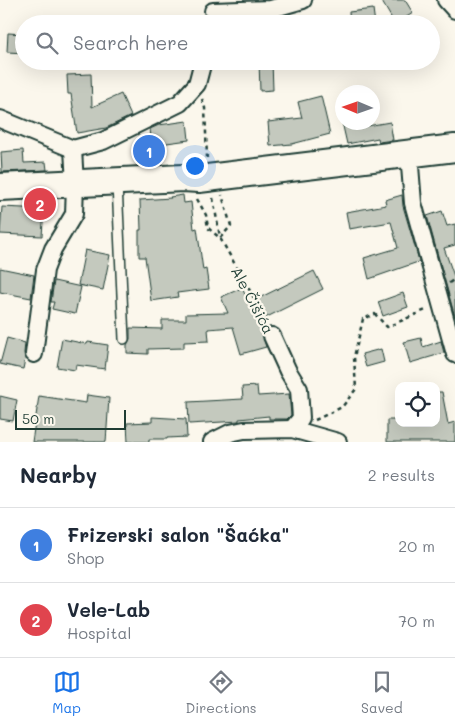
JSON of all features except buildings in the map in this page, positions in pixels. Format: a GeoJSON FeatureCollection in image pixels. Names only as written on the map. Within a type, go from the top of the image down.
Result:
{"type":"FeatureCollection","features":[{"type":"Feature","properties":{"kind":"main road"},"geometry":{"type":"LineString","coordinates":[[0,187],[182,178],[199,179],[455,148]]}},
{"type":"Feature","properties":{"kind":"street"},"geometry":{"type":"LineString","coordinates":[[212,12],[256,11],[286,6],[303,0]]}},
{"type":"Feature","properties":{"kind":"street"},"geometry":{"type":"LineString","coordinates":[[446,0],[455,10]]}},
{"type":"Feature","properties":{"kind":"street"},"geometry":{"type":"LineString","coordinates":[[0,119],[73,149],[103,141],[180,103],[197,84],[201,70]]}},
{"type":"Feature","properties":{"kind":"street"},"geometry":{"type":"LineString","coordinates":[[34,354],[45,270],[53,249],[74,214],[73,149]]}},
{"type":"Feature","properties":{"kind":"street"},"geometry":{"type":"LineString","coordinates":[[410,166],[413,203],[455,354]]}},
{"type":"Feature","properties":{"kind":"street","name":"Ale Čišića"},"geometry":{"type":"LineString","coordinates":[[272,336],[288,371],[299,389],[301,418],[292,429]]}},
{"type":"Feature","properties":{"kind":"street"},"geometry":{"type":"LineString","coordinates":[[212,442],[230,432],[292,429],[338,442]]}},
{"type":"Feature","properties":{"kind":"lane"},"geometry":{"type":"LineString","coordinates":[[117,182],[124,339]]}},
{"type":"Feature","properties":{"kind":"path"},"geometry":{"type":"LineString","coordinates":[[197,84],[205,108],[208,165]]}},
{"type":"Feature","properties":{"kind":"path","name":"Ale Čišića"},"geometry":{"type":"LineString","coordinates":[[182,178],[193,190],[206,215],[208,228],[220,238],[258,305],[261,318],[272,336]]}},
{"type":"Feature","properties":{"kind":"path"},"geometry":{"type":"LineString","coordinates":[[220,238],[231,226],[222,194]]}},
{"type":"Feature","properties":{"kind":"path"},"geometry":{"type":"LineString","coordinates":[[213,195],[220,238]]}},
{"type":"Feature","properties":{"kind":"path"},"geometry":{"type":"LineString","coordinates":[[292,429],[342,407],[356,389],[354,357],[363,319],[375,314],[387,327],[427,310],[438,290],[455,279]]}},
{"type":"Feature","properties":{"kind":"place","name":"Frizerski salon \"Šaćka\""},"geometry":{"type":"Point","coordinates":[149,151]}},
{"type":"Feature","properties":{"kind":"place","name":"Vele-Lab"},"geometry":{"type":"Point","coordinates":[40,204]}}]}
